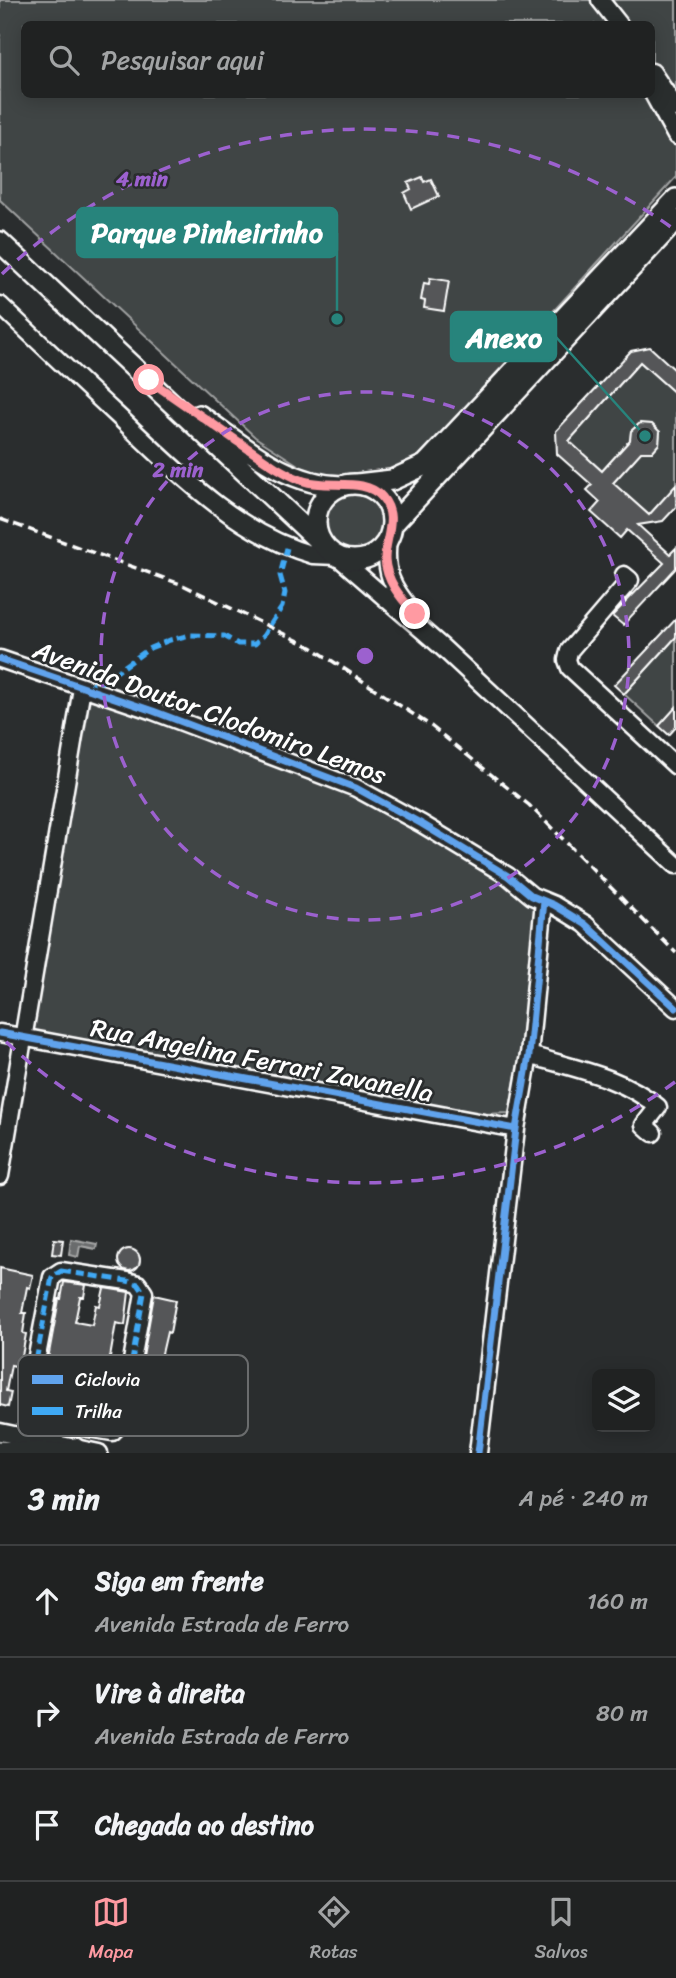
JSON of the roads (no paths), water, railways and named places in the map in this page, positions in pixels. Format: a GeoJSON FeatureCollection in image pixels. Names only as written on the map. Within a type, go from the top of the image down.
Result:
{"type":"FeatureCollection","features":[{"type":"Feature","properties":{"kind":"main road"},"geometry":{"type":"LineString","coordinates":[[325,553],[316,519],[320,505],[329,493],[349,485],[392,480],[425,465],[676,199]]}},
{"type":"Feature","properties":{"kind":"main road"},"geometry":{"type":"LineString","coordinates":[[0,242],[149,380],[325,553],[351,560],[366,558],[379,551],[390,532],[676,220]]}},
{"type":"Feature","properties":{"kind":"main road"},"geometry":{"type":"LineString","coordinates":[[149,380],[290,476],[315,484],[371,488],[383,497],[390,510],[390,532]]}},
{"type":"Feature","properties":{"kind":"main road"},"geometry":{"type":"LineString","coordinates":[[1,1452],[70,1452]]}},
{"type":"Feature","properties":{"kind":"street"},"geometry":{"type":"LineString","coordinates":[[589,0],[604,21]]}},
{"type":"Feature","properties":{"kind":"street"},"geometry":{"type":"LineString","coordinates":[[600,0],[617,21]]}},
{"type":"Feature","properties":{"kind":"street"},"geometry":{"type":"LineString","coordinates":[[658,95],[676,108]]}},
{"type":"Feature","properties":{"kind":"street"},"geometry":{"type":"LineString","coordinates":[[658,95],[676,136]]}},
{"type":"Feature","properties":{"kind":"street"},"geometry":{"type":"LineString","coordinates":[[0,305],[204,494],[249,526],[287,548],[325,553],[443,648],[676,865]]}},
{"type":"Feature","properties":{"kind":"street"},"geometry":{"type":"LineString","coordinates":[[390,532],[385,559],[389,579],[443,648]]}},
{"type":"Feature","properties":{"kind":"street"},"geometry":{"type":"LineString","coordinates":[[624,575],[630,580],[569,651],[567,660],[570,668],[676,766]]}},
{"type":"Feature","properties":{"kind":"street","name":"Avenida Doutor Clodomiro Lemos"},"geometry":{"type":"LineString","coordinates":[[0,660],[153,711],[356,788],[443,836],[508,876],[532,896],[584,924],[676,1008]]}},
{"type":"Feature","properties":{"kind":"street"},"geometry":{"type":"LineString","coordinates":[[0,1176],[82,688]]}},
{"type":"Feature","properties":{"kind":"street"},"geometry":{"type":"LineString","coordinates":[[478,1453],[516,1129],[529,1055],[544,901]]}},
{"type":"Feature","properties":{"kind":"street","name":"Rua Angelina Ferrari Zavanella"},"geometry":{"type":"LineString","coordinates":[[0,1033],[516,1129]]}},
{"type":"Feature","properties":{"kind":"street"},"geometry":{"type":"LineString","coordinates":[[529,1055],[610,1080],[645,1096],[658,1107],[644,1125],[653,1133]]}},
{"type":"Feature","properties":{"kind":"street"},"geometry":{"type":"LineString","coordinates":[[38,1355],[52,1277],[61,1271],[138,1284],[144,1293],[133,1355]]}},
{"type":"Feature","properties":{"kind":"street"},"geometry":{"type":"LineString","coordinates":[[0,1432],[70,1452],[99,1453]]}},
{"type":"Feature","properties":{"kind":"railway"},"geometry":{"type":"LineString","coordinates":[[0,519],[183,585],[311,647],[431,726],[529,805],[676,953]]}},
{"type":"Feature","properties":{"kind":"place","name":"Parque Pinheirinho"},"geometry":{"type":"Point","coordinates":[337,319]}},
{"type":"Feature","properties":{"kind":"place","name":"Anexo"},"geometry":{"type":"Point","coordinates":[645,436]}}]}
